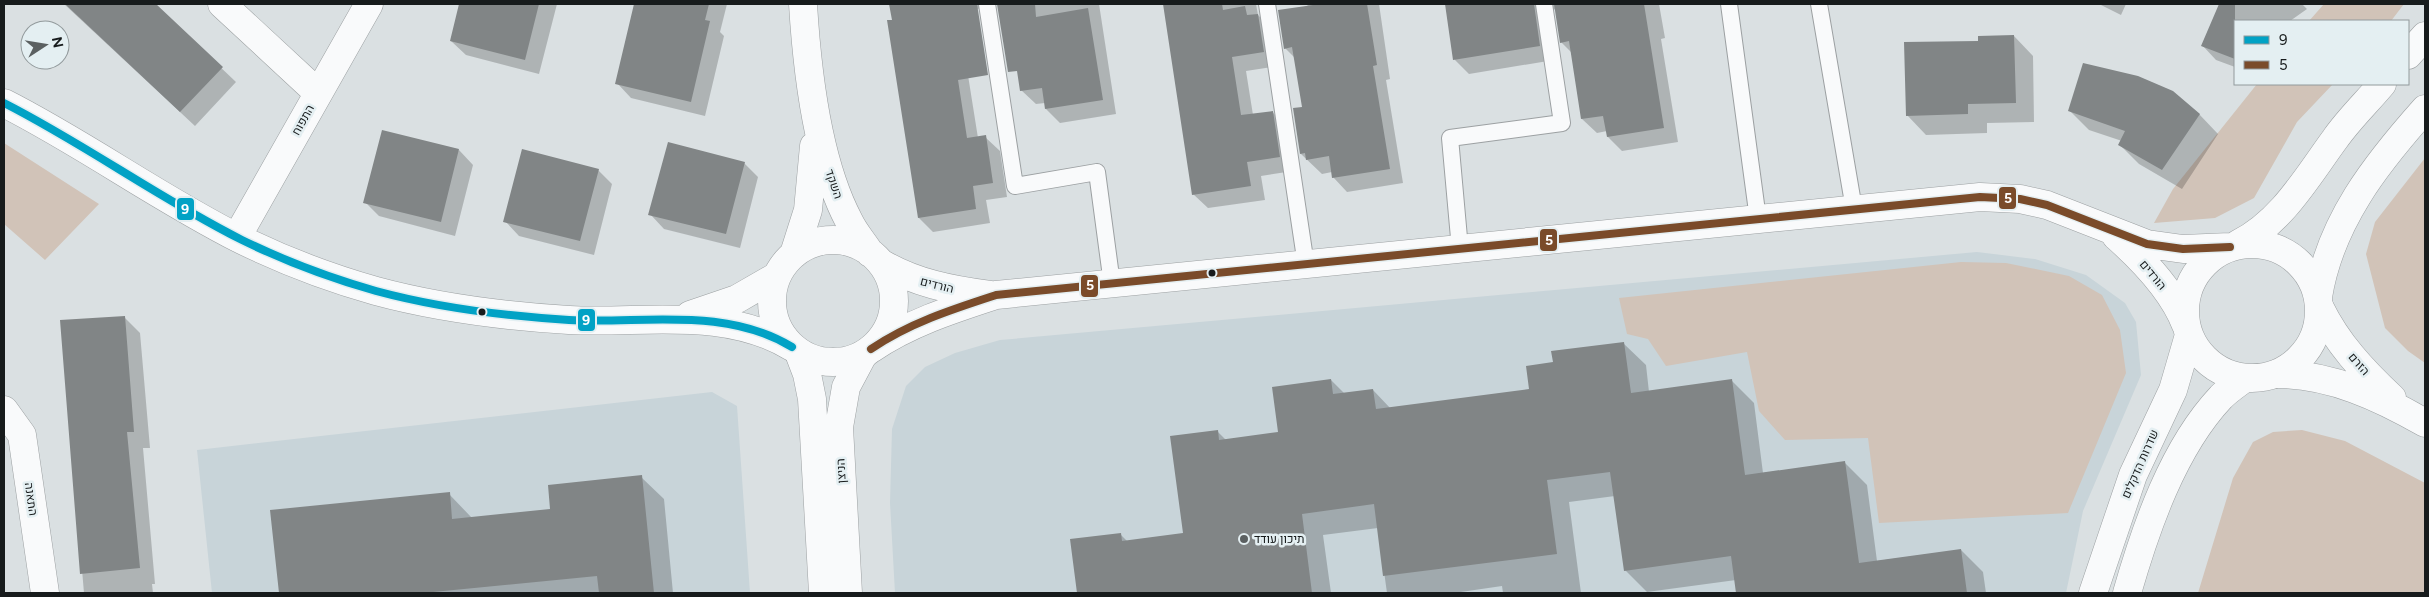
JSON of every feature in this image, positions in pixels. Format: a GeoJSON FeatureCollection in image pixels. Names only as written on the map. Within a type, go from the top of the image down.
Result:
{"type":"FeatureCollection","features":[{"type":"Feature","properties":{"kind":"street"},"geometry":{"type":"LineString","coordinates":[[222,4],[318,93]]}},
{"type":"Feature","properties":{"kind":"street","name":"התפוח"},"geometry":{"type":"LineString","coordinates":[[237,237],[369,4]]}},
{"type":"Feature","properties":{"kind":"street","name":"השקד"},"geometry":{"type":"LineString","coordinates":[[803,4],[816,109],[828,169],[849,222],[875,258]]}},
{"type":"Feature","properties":{"kind":"street"},"geometry":{"type":"LineString","coordinates":[[2409,54],[2425,36]]}},
{"type":"Feature","properties":{"kind":"street"},"geometry":{"type":"LineString","coordinates":[[4,85],[67,137]]}},
{"type":"Feature","properties":{"kind":"street"},"geometry":{"type":"LineString","coordinates":[[2381,85],[2335,139],[2282,210],[2258,232],[2210,258],[2191,283],[2185,303],[2188,330],[2207,361],[2225,372],[2256,379],[2277,374],[2295,363],[2309,348],[2317,329],[2325,262],[2351,205],[2374,168],[2425,109]]}},
{"type":"Feature","properties":{"kind":"street"},"geometry":{"type":"LineString","coordinates":[[4,103],[67,137],[237,237],[286,260],[330,277],[424,302],[521,316],[571,320],[674,319],[722,322],[745,326],[767,334],[795,350],[826,363],[845,361],[868,352],[884,335],[894,308],[894,299],[890,279],[875,258],[849,242],[830,240],[810,244],[794,254],[777,276],[772,295],[772,314],[780,333],[795,350]]}},
{"type":"Feature","properties":{"kind":"street","name":"השקד"},"geometry":{"type":"LineString","coordinates":[[794,254],[805,223],[811,196],[816,109]]}},
{"type":"Feature","properties":{"kind":"street","name":"הורדים"},"geometry":{"type":"LineString","coordinates":[[875,258],[904,276],[932,285],[996,295],[1980,197],[2034,202],[2066,212],[2147,244],[2195,249],[2234,246]]}},
{"type":"Feature","properties":{"kind":"street","name":"הורדים"},"geometry":{"type":"LineString","coordinates":[[2111,231],[2148,268],[2181,311],[2188,330]]}},
{"type":"Feature","properties":{"kind":"street"},"geometry":{"type":"LineString","coordinates":[[2234,246],[2270,246],[2289,254],[2310,276],[2319,302]]}},
{"type":"Feature","properties":{"kind":"street"},"geometry":{"type":"LineString","coordinates":[[674,319],[726,303],[777,276]]}},
{"type":"Feature","properties":{"kind":"street","name":"הורדים"},"geometry":{"type":"LineString","coordinates":[[868,352],[887,338],[924,321],[996,295]]}},
{"type":"Feature","properties":{"kind":"street","name":"הזרם"},"geometry":{"type":"LineString","coordinates":[[2319,302],[2333,332],[2359,366],[2416,418]]}},
{"type":"Feature","properties":{"kind":"street","name":"שדרות הדקלים"},"geometry":{"type":"LineString","coordinates":[[2093,593],[2127,490],[2181,369],[2188,330]]}},
{"type":"Feature","properties":{"kind":"street","name":"הניצן"},"geometry":{"type":"LineString","coordinates":[[795,350],[808,374],[812,398],[822,593]]}},
{"type":"Feature","properties":{"kind":"street","name":"הניצן"},"geometry":{"type":"LineString","coordinates":[[848,593],[839,427],[843,395],[851,374],[868,352]]}},
{"type":"Feature","properties":{"kind":"street","name":"הזרם"},"geometry":{"type":"LineString","coordinates":[[2277,374],[2300,375],[2340,384],[2371,395],[2416,418]]}},
{"type":"Feature","properties":{"kind":"street"},"geometry":{"type":"LineString","coordinates":[[2127,593],[2143,538],[2170,476],[2191,438],[2222,397],[2245,378]]}},
{"type":"Feature","properties":{"kind":"street","name":"התאנה"},"geometry":{"type":"LineString","coordinates":[[4,410],[22,435],[44,593]]}},
{"type":"Feature","properties":{"kind":"lane"},"geometry":{"type":"LineString","coordinates":[[988,4],[1015,186],[1097,172],[1112,284]]}},
{"type":"Feature","properties":{"kind":"lane"},"geometry":{"type":"LineString","coordinates":[[1267,4],[1306,264]]}},
{"type":"Feature","properties":{"kind":"lane"},"geometry":{"type":"LineString","coordinates":[[1460,249],[1450,138],[1562,124],[1544,4]]}},
{"type":"Feature","properties":{"kind":"lane"},"geometry":{"type":"LineString","coordinates":[[1729,4],[1758,219]]}},
{"type":"Feature","properties":{"kind":"lane"},"geometry":{"type":"LineString","coordinates":[[1819,4],[1854,209]]}},
{"type":"Feature","properties":{"kind":"shaded area"},"geometry":{"type":"Polygon","coordinates":[[[2324,4],[2404,4],[2392,20],[2310,20],[2324,4]]]}},
{"type":"Feature","properties":{"kind":"shaded area"},"geometry":{"type":"Polygon","coordinates":[[[2256,85],[2332,85],[2297,122],[2254,198],[2215,218],[2154,223],[2173,189],[2256,85]]]}},
{"type":"Feature","properties":{"kind":"shaded area"},"geometry":{"type":"Polygon","coordinates":[[[4,143],[99,204],[45,260],[4,224],[4,143]]]}},
{"type":"Feature","properties":{"kind":"shaded area"},"geometry":{"type":"Polygon","coordinates":[[[2425,158],[2425,363],[2408,351],[2385,328],[2366,254],[2375,222],[2425,158]]]}},
{"type":"Feature","properties":{"kind":"shaded area"},"geometry":{"type":"Polygon","coordinates":[[[1977,252],[2035,259],[2086,275],[2125,303],[2136,322],[2141,375],[2083,511],[2066,593],[895,593],[890,503],[892,429],[906,386],[925,367],[955,353],[1000,340],[1977,252]]]}},
{"type":"Feature","properties":{"kind":"shaded area"},"geometry":{"type":"Polygon","coordinates":[[[1961,262],[2006,263],[2069,276],[2102,295],[2120,330],[2126,373],[2068,513],[1879,523],[1868,438],[1785,440],[1759,411],[1747,352],[1666,366],[1648,339],[1627,334],[1619,298],[1961,262]]]}},
{"type":"Feature","properties":{"kind":"shaded area"},"geometry":{"type":"Polygon","coordinates":[[[712,392],[737,406],[750,593],[212,593],[197,450],[712,392]]]}},
{"type":"Feature","properties":{"kind":"shaded area"},"geometry":{"type":"Polygon","coordinates":[[[2302,430],[2345,441],[2425,483],[2425,593],[2198,593],[2233,478],[2253,442],[2273,432],[2302,430]]]}},
{"type":"Feature","properties":{"kind":"building"},"geometry":{"type":"Polygon","coordinates":[[[65,4],[156,4],[223,67],[180,112],[65,4]]]}},
{"type":"Feature","properties":{"kind":"building"},"geometry":{"type":"Polygon","coordinates":[[[459,4],[539,4],[525,60],[450,41],[459,4]]]}},
{"type":"Feature","properties":{"kind":"building"},"geometry":{"type":"Polygon","coordinates":[[[634,4],[709,4],[705,20],[710,21],[691,102],[615,84],[634,4]]]}},
{"type":"Feature","properties":{"kind":"building"},"geometry":{"type":"Polygon","coordinates":[[[889,4],[977,4],[988,75],[958,80],[967,138],[986,135],[993,183],[973,186],[976,209],[918,218],[887,20],[892,20],[889,4]]]}},
{"type":"Feature","properties":{"kind":"building"},"geometry":{"type":"Polygon","coordinates":[[[997,4],[1035,4],[1036,17],[1088,8],[1103,100],[1045,109],[1042,88],[1020,91],[1017,71],[1008,72],[997,4]]]}},
{"type":"Feature","properties":{"kind":"building"},"geometry":{"type":"Polygon","coordinates":[[[1163,4],[1222,4],[1223,10],[1245,6],[1247,15],[1258,14],[1264,52],[1232,57],[1241,115],[1273,111],[1280,157],[1247,162],[1251,186],[1192,195],[1163,4]]]}},
{"type":"Feature","properties":{"kind":"building"},"geometry":{"type":"Polygon","coordinates":[[[1320,4],[1367,4],[1377,65],[1373,66],[1390,169],[1332,178],[1329,156],[1306,160],[1305,153],[1300,154],[1293,108],[1302,107],[1292,47],[1284,49],[1278,10],[1320,4]]]}},
{"type":"Feature","properties":{"kind":"building"},"geometry":{"type":"Polygon","coordinates":[[[1445,4],[1534,4],[1540,46],[1453,60],[1445,4]]]}},
{"type":"Feature","properties":{"kind":"building"},"geometry":{"type":"Polygon","coordinates":[[[1554,4],[1644,4],[1664,128],[1607,137],[1603,116],[1581,119],[1569,41],[1560,43],[1554,4]]]}},
{"type":"Feature","properties":{"kind":"building"},"geometry":{"type":"Polygon","coordinates":[[[2219,4],[2235,4],[2234,59],[2201,46],[2219,4]]]}},
{"type":"Feature","properties":{"kind":"building"},"geometry":{"type":"Polygon","coordinates":[[[2014,35],[2016,103],[1968,104],[1968,114],[1906,116],[1904,42],[1978,41],[1978,36],[2014,35]]]}},
{"type":"Feature","properties":{"kind":"building"},"geometry":{"type":"Polygon","coordinates":[[[2083,63],[2138,76],[2173,91],[2200,114],[2162,170],[2118,145],[2125,131],[2068,111],[2083,63]]]}},
{"type":"Feature","properties":{"kind":"building"},"geometry":{"type":"Polygon","coordinates":[[[382,130],[459,149],[441,222],[363,203],[382,130]]]}},
{"type":"Feature","properties":{"kind":"building"},"geometry":{"type":"Polygon","coordinates":[[[668,142],[745,162],[726,234],[648,215],[668,142]]]}},
{"type":"Feature","properties":{"kind":"building"},"geometry":{"type":"Polygon","coordinates":[[[522,149],[599,169],[580,241],[503,222],[522,149]]]}},
{"type":"Feature","properties":{"kind":"building"},"geometry":{"type":"Polygon","coordinates":[[[125,316],[134,432],[127,432],[140,568],[80,574],[60,320],[125,316]]]}},
{"type":"Feature","properties":{"kind":"building"},"geometry":{"type":"Polygon","coordinates":[[[1624,342],[1631,393],[1732,379],[1745,475],[1845,461],[1859,563],[1961,549],[1967,593],[1736,593],[1731,556],[1624,571],[1610,472],[1547,480],[1557,554],[1383,576],[1374,504],[1302,514],[1312,593],[1077,593],[1070,539],[1121,533],[1122,541],[1183,533],[1170,436],[1218,430],[1219,440],[1278,432],[1272,387],[1331,379],[1333,394],[1373,389],[1376,409],[1529,389],[1526,366],[1553,362],[1551,351],[1624,342]]]}},
{"type":"Feature","properties":{"kind":"building"},"geometry":{"type":"Polygon","coordinates":[[[642,475],[654,593],[599,593],[597,576],[423,593],[279,593],[270,510],[450,492],[452,519],[550,509],[548,485],[642,475]]]}},
{"type":"Feature","properties":{"kind":"transit line","name":"9"},"geometry":{"type":"LineString","coordinates":[[4,103],[242,240],[291,262],[359,286],[424,302],[520,316],[597,321],[655,319],[711,321],[739,326],[766,334],[792,347]]}},
{"type":"Feature","properties":{"kind":"transit line","name":"5"},"geometry":{"type":"LineString","coordinates":[[871,349],[916,324],[996,295],[1980,197],[2020,199],[2047,205],[2147,244],[2183,249],[2230,247]]}},
{"type":"Feature","properties":{"kind":"place","name":"תיכון עודד"},"geometry":{"type":"Point","coordinates":[1244,539]}}]}
